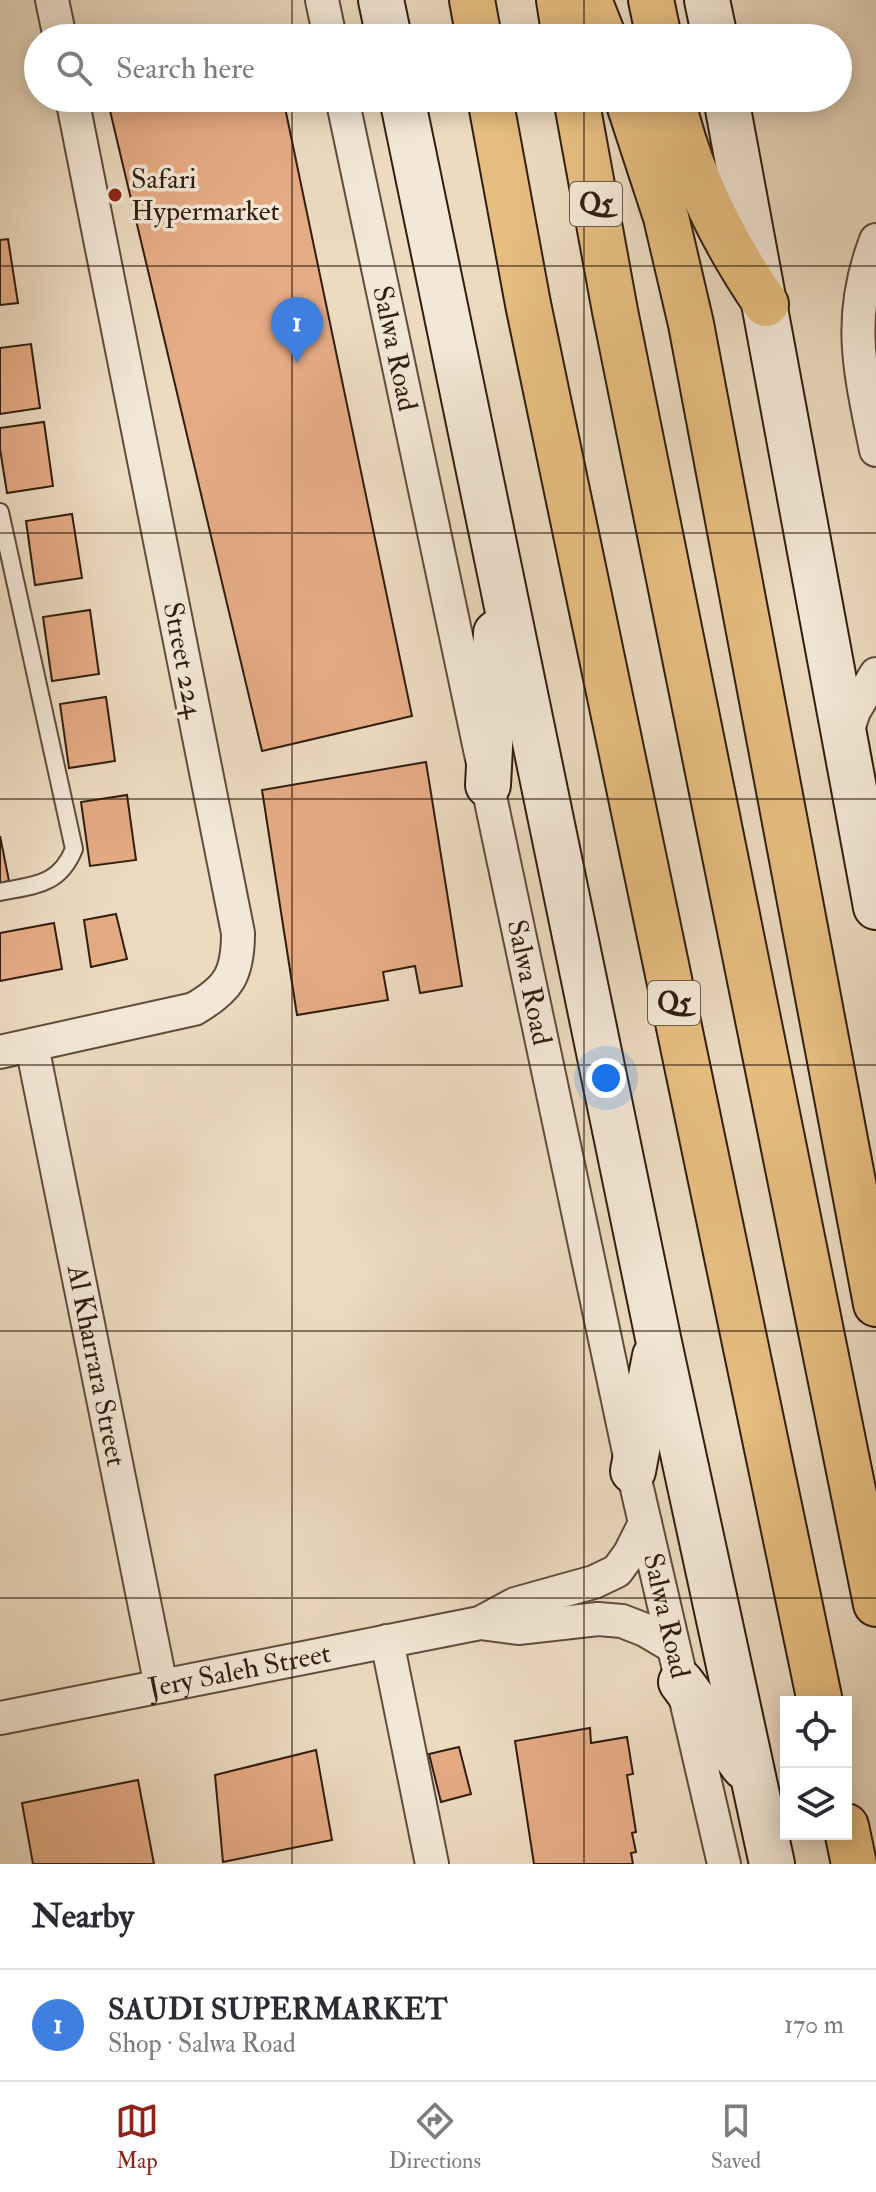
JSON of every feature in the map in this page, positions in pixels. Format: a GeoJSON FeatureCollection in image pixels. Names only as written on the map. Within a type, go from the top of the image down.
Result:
{"type":"FeatureCollection","features":[{"type":"Feature","properties":{"kind":"main road"},"geometry":{"type":"LineString","coordinates":[[381,0],[386,24]]}},
{"type":"Feature","properties":{"kind":"main road"},"geometry":{"type":"LineString","coordinates":[[472,0],[476,24]]}},
{"type":"Feature","properties":{"kind":"main road"},"geometry":{"type":"LineString","coordinates":[[559,0],[563,24]]}},
{"type":"Feature","properties":{"kind":"main road"},"geometry":{"type":"LineString","coordinates":[[589,0],[598,24]]}},
{"type":"Feature","properties":{"kind":"main road"},"geometry":{"type":"LineString","coordinates":[[651,0],[656,24]]}},
{"type":"Feature","properties":{"kind":"main road"},"geometry":{"type":"LineString","coordinates":[[707,0],[712,24]]}},
{"type":"Feature","properties":{"kind":"main road","name":"Salwa Road"},"geometry":{"type":"LineString","coordinates":[[405,112],[658,1338],[772,1864]]}},
{"type":"Feature","properties":{"kind":"main road","name":"Q5"},"geometry":{"type":"LineString","coordinates":[[493,112],[528,304],[819,1696]]}},
{"type":"Feature","properties":{"kind":"main road","name":"Q5"},"geometry":{"type":"LineString","coordinates":[[579,112],[615,311],[876,1604]]}},
{"type":"Feature","properties":{"kind":"main road"},"geometry":{"type":"LineString","coordinates":[[632,112],[666,217],[691,324],[876,1304]]}},
{"type":"Feature","properties":{"kind":"main road"},"geometry":{"type":"LineString","coordinates":[[676,112],[684,145],[718,228],[766,304]]}},
{"type":"Feature","properties":{"kind":"main road"},"geometry":{"type":"LineString","coordinates":[[729,112],[876,907]]}},
{"type":"Feature","properties":{"kind":"main road"},"geometry":{"type":"LineString","coordinates":[[488,785],[499,570]]}},
{"type":"Feature","properties":{"kind":"main road"},"geometry":{"type":"LineString","coordinates":[[633,1471],[658,1338]]}},
{"type":"Feature","properties":{"kind":"main road"},"geometry":{"type":"LineString","coordinates":[[677,1664],[754,1779]]}},
{"type":"Feature","properties":{"kind":"main road"},"geometry":{"type":"LineString","coordinates":[[849,1840],[854,1864]]}},
{"type":"Feature","properties":{"kind":"street"},"geometry":{"type":"LineString","coordinates":[[52,0],[57,24]]}},
{"type":"Feature","properties":{"kind":"street"},"geometry":{"type":"LineString","coordinates":[[322,0],[327,24]]}},
{"type":"Feature","properties":{"kind":"street","name":"Street 224"},"geometry":{"type":"LineString","coordinates":[[0,1052],[194,1009],[216,997],[230,980],[238,957],[238,933],[75,112]]}},
{"type":"Feature","properties":{"kind":"street","name":"Salwa Road"},"geometry":{"type":"LineString","coordinates":[[345,112],[633,1471],[724,1864]]}},
{"type":"Feature","properties":{"kind":"street"},"geometry":{"type":"LineString","coordinates":[[876,240],[861,294],[856,339],[876,450]]}},
{"type":"Feature","properties":{"kind":"street"},"geometry":{"type":"LineString","coordinates":[[844,742],[854,711],[876,674]]}},
{"type":"Feature","properties":{"kind":"street","name":"Al Kharrara Street"},"geometry":{"type":"LineString","coordinates":[[32,1046],[161,1686]]}},
{"type":"Feature","properties":{"kind":"street","name":"Jery Saleh Street"},"geometry":{"type":"LineString","coordinates":[[0,1718],[480,1623],[515,1604],[594,1582],[617,1571],[645,1523]]}},
{"type":"Feature","properties":{"kind":"street","name":"Jery Saleh Street"},"geometry":{"type":"LineString","coordinates":[[480,1623],[518,1628],[598,1619],[622,1621],[645,1630],[677,1664]]}},
{"type":"Feature","properties":{"kind":"street"},"geometry":{"type":"LineString","coordinates":[[387,1641],[432,1864]]}},
{"type":"Feature","properties":{"kind":"lane"},"geometry":{"type":"LineString","coordinates":[[0,512],[74,849],[67,865],[49,881],[0,892]]}},
{"type":"Feature","properties":{"kind":"building"},"geometry":{"type":"Polygon","coordinates":[[[110,112],[286,112],[412,716],[262,751],[110,112]]]}},
{"type":"Feature","properties":{"kind":"building"},"geometry":{"type":"Polygon","coordinates":[[[8,239],[18,303],[0,305],[0,240],[8,239]]]}},
{"type":"Feature","properties":{"kind":"building"},"geometry":{"type":"Polygon","coordinates":[[[31,344],[40,408],[0,414],[0,348],[31,344]]]}},
{"type":"Feature","properties":{"kind":"building"},"geometry":{"type":"Polygon","coordinates":[[[44,422],[53,486],[7,493],[0,428],[44,422]]]}},
{"type":"Feature","properties":{"kind":"building"},"geometry":{"type":"Polygon","coordinates":[[[72,514],[82,578],[35,585],[26,521],[72,514]]]}},
{"type":"Feature","properties":{"kind":"building"},"geometry":{"type":"Polygon","coordinates":[[[90,610],[99,674],[52,681],[43,617],[90,610]]]}},
{"type":"Feature","properties":{"kind":"building"},"geometry":{"type":"Polygon","coordinates":[[[106,697],[115,761],[69,768],[60,704],[106,697]]]}},
{"type":"Feature","properties":{"kind":"building"},"geometry":{"type":"Polygon","coordinates":[[[426,762],[462,986],[420,993],[415,966],[383,972],[388,1000],[297,1015],[262,790],[426,762]]]}},
{"type":"Feature","properties":{"kind":"building"},"geometry":{"type":"Polygon","coordinates":[[[127,795],[136,860],[90,866],[81,802],[127,795]]]}},
{"type":"Feature","properties":{"kind":"building"},"geometry":{"type":"Polygon","coordinates":[[[0,836],[9,881],[0,883],[0,836]]]}},
{"type":"Feature","properties":{"kind":"building"},"geometry":{"type":"Polygon","coordinates":[[[116,914],[127,959],[91,967],[84,920],[116,914]]]}},
{"type":"Feature","properties":{"kind":"building"},"geometry":{"type":"Polygon","coordinates":[[[54,923],[62,969],[0,981],[0,933],[54,923]]]}},
{"type":"Feature","properties":{"kind":"building"},"geometry":{"type":"Polygon","coordinates":[[[590,1728],[591,1743],[627,1737],[633,1774],[627,1775],[636,1832],[632,1833],[636,1852],[631,1853],[633,1864],[534,1864],[515,1741],[590,1728]]]}},
{"type":"Feature","properties":{"kind":"building"},"geometry":{"type":"Polygon","coordinates":[[[459,1747],[471,1794],[441,1802],[429,1754],[459,1747]]]}},
{"type":"Feature","properties":{"kind":"building"},"geometry":{"type":"Polygon","coordinates":[[[316,1750],[332,1840],[223,1862],[215,1775],[316,1750]]]}},
{"type":"Feature","properties":{"kind":"building"},"geometry":{"type":"Polygon","coordinates":[[[138,1780],[154,1864],[33,1864],[22,1803],[138,1780]]]}},
{"type":"Feature","properties":{"kind":"place","name":"Safari Hypermarket"},"geometry":{"type":"Point","coordinates":[115,195]}},
{"type":"Feature","properties":{"kind":"place","name":"SAUDI SUPERMARKET"},"geometry":{"type":"Point","coordinates":[297,363]}}]}
